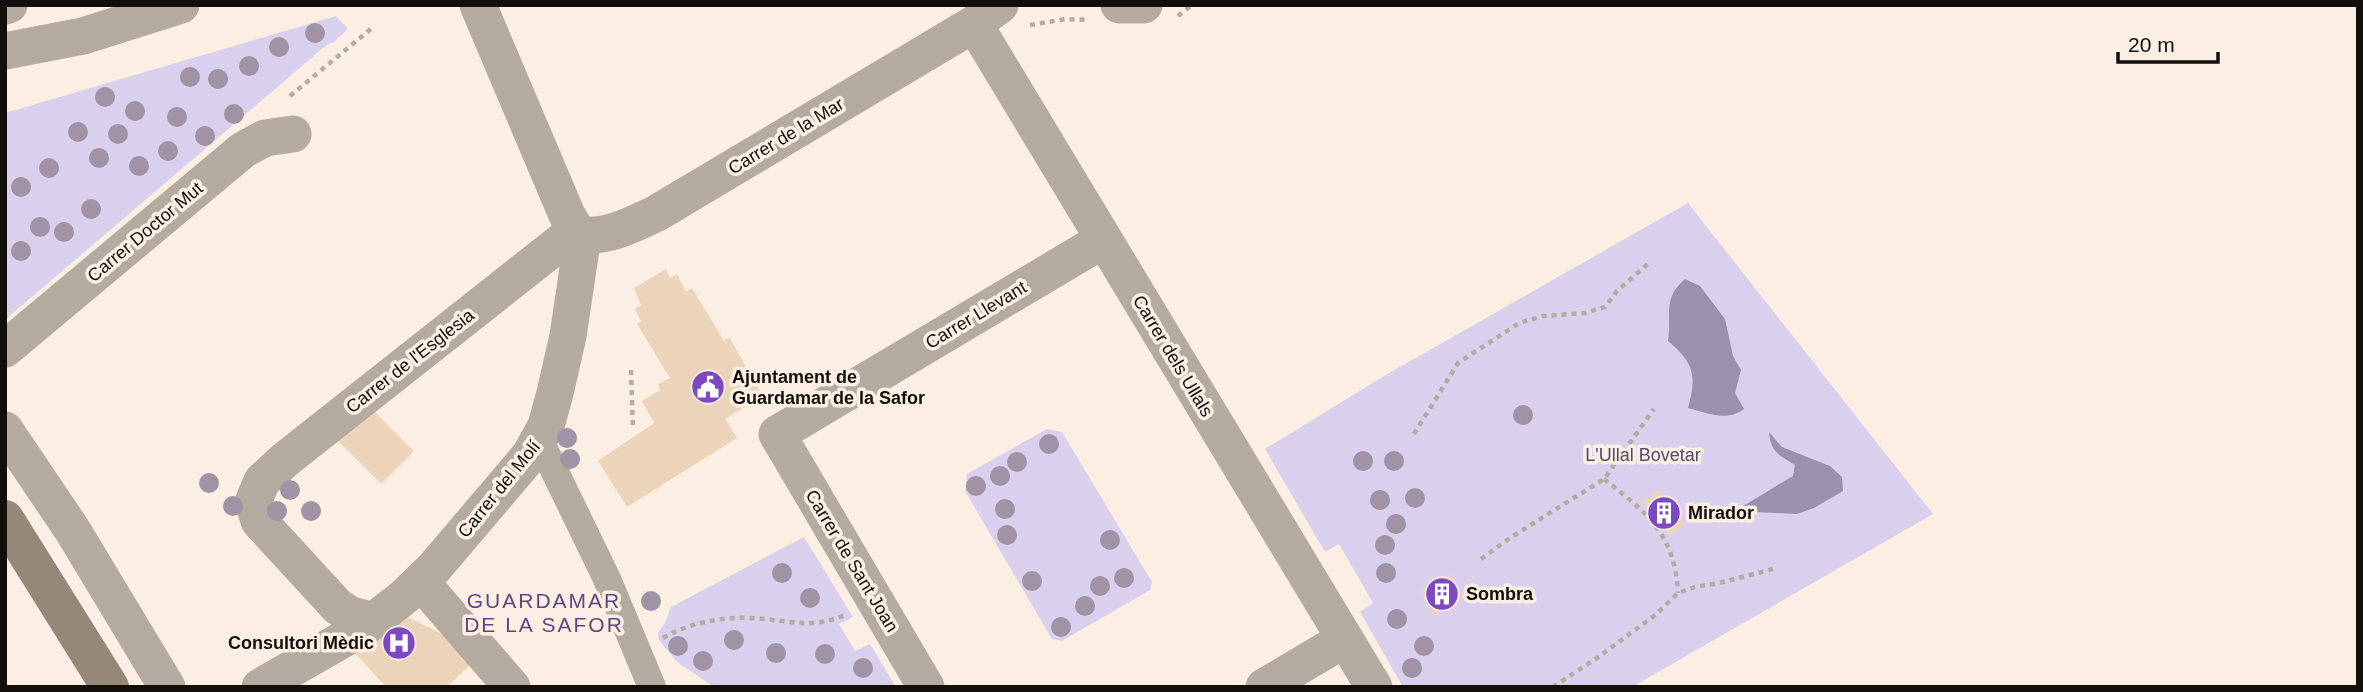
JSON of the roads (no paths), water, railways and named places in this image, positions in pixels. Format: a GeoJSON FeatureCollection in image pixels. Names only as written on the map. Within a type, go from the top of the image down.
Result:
{"type":"FeatureCollection","features":[{"type":"Feature","properties":{"kind":"main road"},"geometry":{"type":"LineString","coordinates":[[5,519],[110,687]]}},
{"type":"Feature","properties":{"kind":"street"},"geometry":{"type":"LineString","coordinates":[[5,51],[83,36],[181,5]]}},
{"type":"Feature","properties":{"kind":"street"},"geometry":{"type":"LineString","coordinates":[[478,5],[567,215],[580,232]]}},
{"type":"Feature","properties":{"kind":"street","name":"Carrer de la Mar"},"geometry":{"type":"LineString","coordinates":[[580,232],[594,236],[626,228],[657,213],[985,16],[1020,5]]}},
{"type":"Feature","properties":{"kind":"street"},"geometry":{"type":"LineString","coordinates":[[1119,5],[1144,5]]}},
{"type":"Feature","properties":{"kind":"street","name":"Carrer dels Ullals"},"geometry":{"type":"LineString","coordinates":[[985,16],[1103,240],[1374,687]]}},
{"type":"Feature","properties":{"kind":"street"},"geometry":{"type":"LineString","coordinates":[[5,75],[83,36]]}},
{"type":"Feature","properties":{"kind":"street","name":"Carrer Doctor Mut"},"geometry":{"type":"LineString","coordinates":[[5,349],[243,150],[265,138],[293,134]]}},
{"type":"Feature","properties":{"kind":"street","name":"Carrer del Molí"},"geometry":{"type":"LineString","coordinates":[[260,687],[374,621],[421,582],[521,467],[540,440],[550,411],[568,336],[580,232]]}},
{"type":"Feature","properties":{"kind":"street","name":"Carrer de l'Esglesia"},"geometry":{"type":"LineString","coordinates":[[338,607],[260,521],[254,500],[262,481],[271,471],[580,232]]}},
{"type":"Feature","properties":{"kind":"street","name":"Carrer Llevant"},"geometry":{"type":"LineString","coordinates":[[777,434],[1103,240]]}},
{"type":"Feature","properties":{"kind":"street"},"geometry":{"type":"LineString","coordinates":[[5,430],[73,531],[167,687]]}},
{"type":"Feature","properties":{"kind":"street","name":"Carrer de Sant Joan"},"geometry":{"type":"LineString","coordinates":[[777,434],[926,687]]}},
{"type":"Feature","properties":{"kind":"street"},"geometry":{"type":"LineString","coordinates":[[540,440],[607,579],[652,687]]}},
{"type":"Feature","properties":{"kind":"street"},"geometry":{"type":"LineString","coordinates":[[421,582],[512,687]]}},
{"type":"Feature","properties":{"kind":"street"},"geometry":{"type":"LineString","coordinates":[[300,687],[331,646],[336,631],[338,607],[351,615],[374,621]]}},
{"type":"Feature","properties":{"kind":"street"},"geometry":{"type":"LineString","coordinates":[[1264,687],[1345,639]]}},
{"type":"Feature","properties":{"kind":"place","name":"Ajuntament de Guardamar de la Safor"},"geometry":{"type":"Point","coordinates":[708,387]}},
{"type":"Feature","properties":{"kind":"place","name":"Mirador"},"geometry":{"type":"Point","coordinates":[1664,513]}},
{"type":"Feature","properties":{"kind":"place","name":"Sombra"},"geometry":{"type":"Point","coordinates":[1442,594]}},
{"type":"Feature","properties":{"kind":"place","name":"Consultori Mèdic"},"geometry":{"type":"Point","coordinates":[399,643]}},
{"type":"Feature","properties":{"kind":"district","name":"GUARDAMAR DE LA SAFOR"},"geometry":{"type":"Point","coordinates":[544,612]}},
{"type":"Feature","properties":{"kind":"park label","name":"L'Ullal Bovetar"},"geometry":{"type":"Point","coordinates":[1643,455]}}]}
